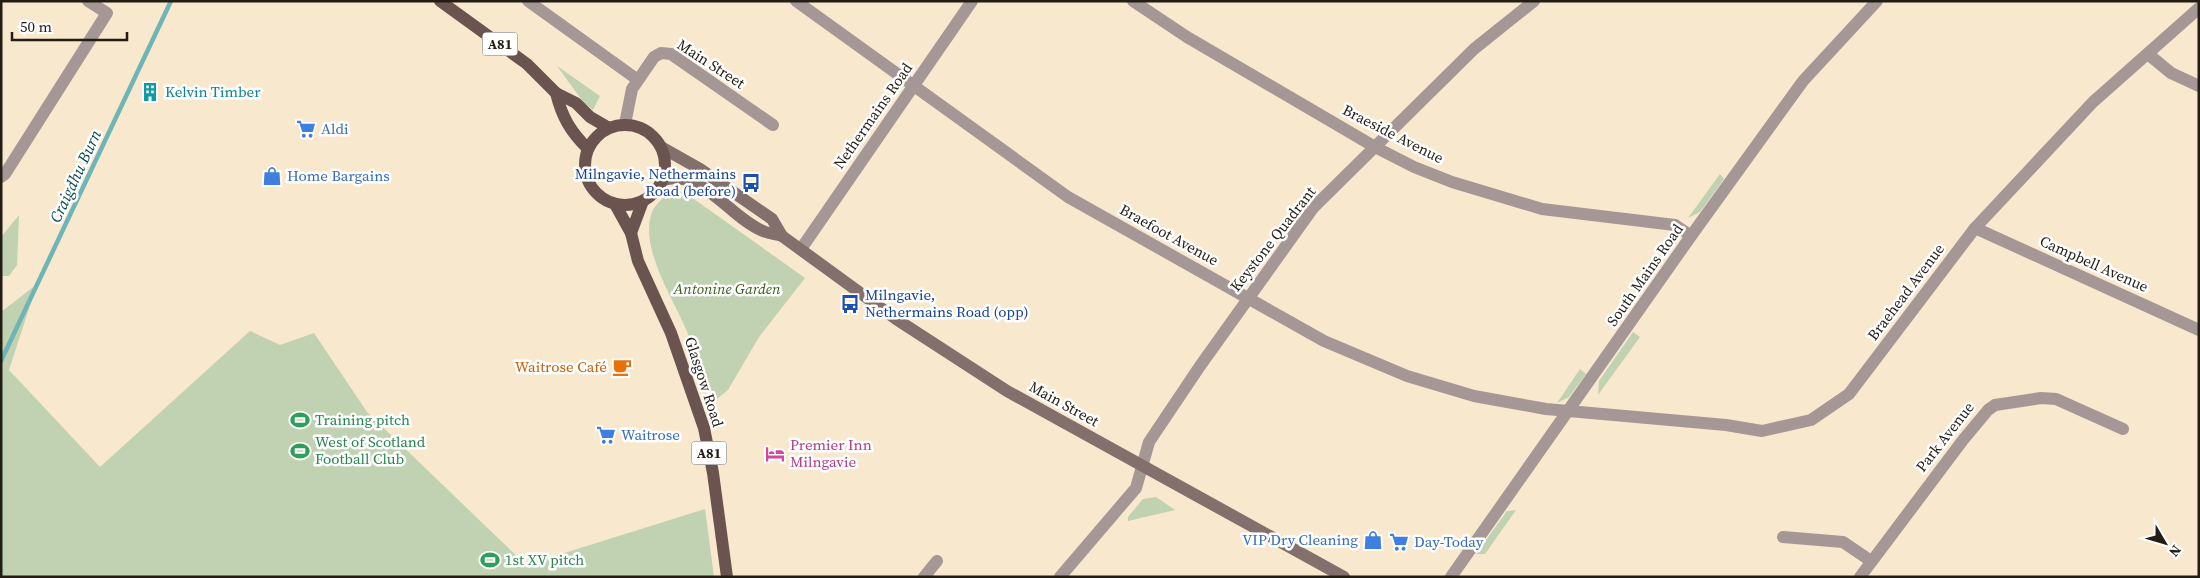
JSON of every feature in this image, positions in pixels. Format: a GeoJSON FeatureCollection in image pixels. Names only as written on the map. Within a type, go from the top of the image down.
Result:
{"type":"FeatureCollection","features":[{"type":"Feature","properties":{"kind":"main road","name":"A81"},"geometry":{"type":"LineString","coordinates":[[440,1],[527,64],[556,93],[576,103],[590,117],[609,128]]}},
{"type":"Feature","properties":{"kind":"main road"},"geometry":{"type":"LineString","coordinates":[[556,93],[561,115],[588,149],[593,140],[609,128],[625,124],[643,128],[662,147],[666,163],[663,180],[651,196],[643,201],[624,205],[614,204]]}},
{"type":"Feature","properties":{"kind":"main road","name":"Main Street"},"geometry":{"type":"LineString","coordinates":[[662,147],[700,169],[772,218],[782,236]]}},
{"type":"Feature","properties":{"kind":"main road","name":"A81"},"geometry":{"type":"LineString","coordinates":[[588,149],[585,165],[589,181],[597,194],[614,204]]}},
{"type":"Feature","properties":{"kind":"main road","name":"Main Street"},"geometry":{"type":"LineString","coordinates":[[663,180],[669,178],[692,180],[762,231],[782,236],[896,318],[1007,391],[1344,577]]}},
{"type":"Feature","properties":{"kind":"main road"},"geometry":{"type":"LineString","coordinates":[[632,233],[643,201]]}},
{"type":"Feature","properties":{"kind":"main road","name":"Glasgow Road"},"geometry":{"type":"LineString","coordinates":[[614,204],[632,233],[638,261],[671,334],[704,428],[713,473],[728,577]]}},
{"type":"Feature","properties":{"kind":"street"},"geometry":{"type":"LineString","coordinates":[[1,177],[5,174],[108,14],[88,1]]}},
{"type":"Feature","properties":{"kind":"street"},"geometry":{"type":"LineString","coordinates":[[528,1],[638,80]]}},
{"type":"Feature","properties":{"kind":"street","name":"Braefoot Avenue"},"geometry":{"type":"LineString","coordinates":[[796,1],[1068,197],[1324,341],[1407,376],[1474,396],[1569,412]]}},
{"type":"Feature","properties":{"kind":"street","name":"Nethermains Road"},"geometry":{"type":"LineString","coordinates":[[801,249],[972,1]]}},
{"type":"Feature","properties":{"kind":"street","name":"Braeside Avenue"},"geometry":{"type":"LineString","coordinates":[[1133,1],[1187,36],[1375,147],[1414,167],[1452,182],[1542,210],[1675,225],[1691,236]]}},
{"type":"Feature","properties":{"kind":"street","name":"South Mains Road"},"geometry":{"type":"LineString","coordinates":[[1451,577],[1569,412],[1691,236],[1803,82],[1877,1]]}},
{"type":"Feature","properties":{"kind":"street","name":"Keystone Quadrant"},"geometry":{"type":"LineString","coordinates":[[1060,577],[1136,488],[1149,442],[1248,297],[1313,208],[1474,49],[1526,3]]}},
{"type":"Feature","properties":{"kind":"street","name":"Braehead Avenue"},"geometry":{"type":"LineString","coordinates":[[1569,412],[1762,431],[1811,420],[1849,394],[1975,228],[2093,102],[2199,8]]}},
{"type":"Feature","properties":{"kind":"street","name":"Main Street"},"geometry":{"type":"LineString","coordinates":[[625,124],[632,89],[654,57],[661,53],[672,54],[773,125]]}},
{"type":"Feature","properties":{"kind":"street"},"geometry":{"type":"LineString","coordinates":[[2148,54],[2171,73],[2199,86]]}},
{"type":"Feature","properties":{"kind":"street","name":"Campbell Avenue"},"geometry":{"type":"LineString","coordinates":[[1975,228],[2199,330]]}},
{"type":"Feature","properties":{"kind":"street","name":"Park Avenue"},"geometry":{"type":"LineString","coordinates":[[1860,577],[1962,440],[1988,410],[1995,405],[2041,398],[2056,398],[2123,429]]}},
{"type":"Feature","properties":{"kind":"street"},"geometry":{"type":"LineString","coordinates":[[1783,537],[1843,542],[1871,562]]}},
{"type":"Feature","properties":{"kind":"street"},"geometry":{"type":"LineString","coordinates":[[924,577],[937,561]]}},
{"type":"Feature","properties":{"kind":"green space"},"geometry":{"type":"Polygon","coordinates":[[[557,66],[600,96],[593,110],[584,103],[557,66]]]}},
{"type":"Feature","properties":{"kind":"green space"},"geometry":{"type":"Polygon","coordinates":[[[1720,174],[1724,179],[1700,212],[1688,218],[1720,174]]]}},
{"type":"Feature","properties":{"kind":"green space","name":"Antonine Garden"},"geometry":{"type":"Polygon","coordinates":[[[673,191],[684,192],[805,278],[759,337],[728,390],[713,402],[689,336],[659,272],[650,243],[649,228],[652,211],[660,201],[673,191]]]}},
{"type":"Feature","properties":{"kind":"green space"},"geometry":{"type":"Polygon","coordinates":[[[19,215],[17,265],[9,276],[1,276],[1,237],[19,215]]]}},
{"type":"Feature","properties":{"kind":"green space","name":"West of Scotland Football Club"},"geometry":{"type":"Polygon","coordinates":[[[37,284],[9,370],[100,467],[250,331],[280,345],[314,333],[367,412],[526,565],[705,509],[714,577],[1,577],[1,312],[37,284]]]}},
{"type":"Feature","properties":{"kind":"green space"},"geometry":{"type":"Polygon","coordinates":[[[1633,332],[1640,337],[1598,395],[1599,381],[1633,332]]]}},
{"type":"Feature","properties":{"kind":"green space"},"geometry":{"type":"Polygon","coordinates":[[[1580,369],[1586,374],[1569,397],[1557,403],[1580,369]]]}},
{"type":"Feature","properties":{"kind":"green space"},"geometry":{"type":"Polygon","coordinates":[[[1156,497],[1175,510],[1128,521],[1128,517],[1143,499],[1156,497]]]}},
{"type":"Feature","properties":{"kind":"green space"},"geometry":{"type":"Polygon","coordinates":[[[1516,510],[1485,554],[1476,554],[1507,511],[1516,510]]]}},
{"type":"Feature","properties":{"kind":"waterway","name":"Craigdhu Burn"},"geometry":{"type":"LineString","coordinates":[[1,361],[171,1]]}},
{"type":"Feature","properties":{"kind":"place","name":"Kelvin Timber"},"geometry":{"type":"Point","coordinates":[150,92]}},
{"type":"Feature","properties":{"kind":"place","name":"Aldi"},"geometry":{"type":"Point","coordinates":[306,129]}},
{"type":"Feature","properties":{"kind":"place","name":"Home Bargains"},"geometry":{"type":"Point","coordinates":[272,176]}},
{"type":"Feature","properties":{"kind":"place","name":"Milngavie, Nethermains Road (before)"},"geometry":{"type":"Point","coordinates":[751,183]}},
{"type":"Feature","properties":{"kind":"place","name":"Milngavie, Nethermains Road (opp)"},"geometry":{"type":"Point","coordinates":[850,304]}},
{"type":"Feature","properties":{"kind":"place","name":"Waitrose Café"},"geometry":{"type":"Point","coordinates":[622,367]}},
{"type":"Feature","properties":{"kind":"place","name":"Training pitch"},"geometry":{"type":"Point","coordinates":[300,420]}},
{"type":"Feature","properties":{"kind":"place","name":"Waitrose"},"geometry":{"type":"Point","coordinates":[606,435]}},
{"type":"Feature","properties":{"kind":"place","name":"West of Scotland Football Club"},"geometry":{"type":"Point","coordinates":[300,451]}},
{"type":"Feature","properties":{"kind":"place","name":"Premier Inn Milngavie"},"geometry":{"type":"Point","coordinates":[775,454]}},
{"type":"Feature","properties":{"kind":"place","name":"VIP Dry Cleaning"},"geometry":{"type":"Point","coordinates":[1373,540]}},
{"type":"Feature","properties":{"kind":"place","name":"Day-Today"},"geometry":{"type":"Point","coordinates":[1399,542]}},
{"type":"Feature","properties":{"kind":"place","name":"1st XV pitch"},"geometry":{"type":"Point","coordinates":[490,560]}}]}
